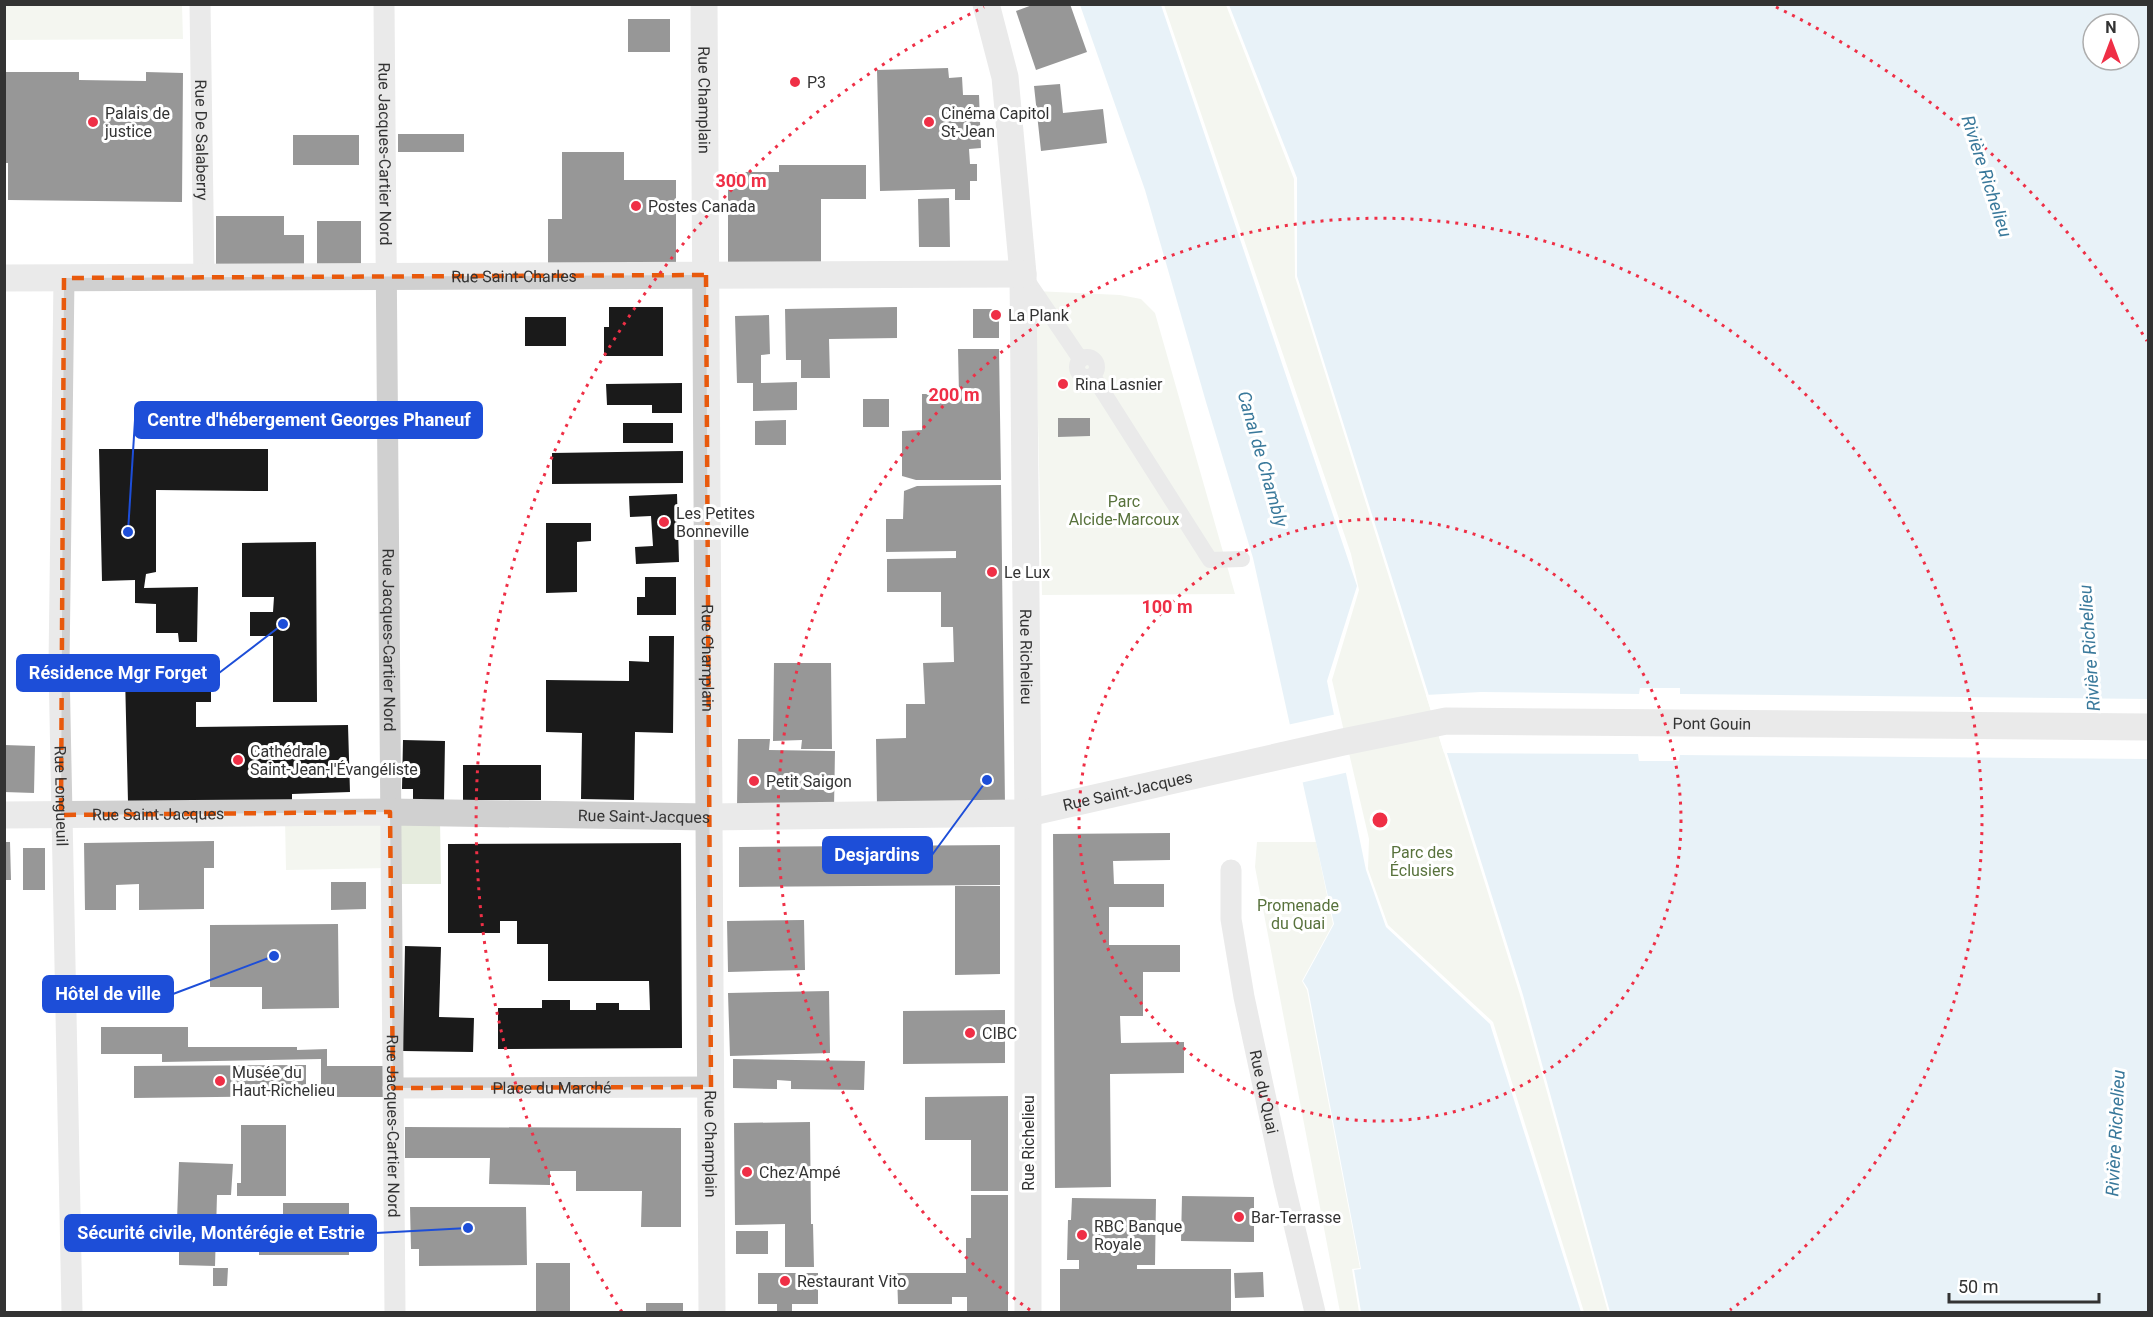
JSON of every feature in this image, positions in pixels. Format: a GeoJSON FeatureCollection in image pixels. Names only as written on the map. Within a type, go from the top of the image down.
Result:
{"type":"FeatureCollection","features":[{"type":"Feature","properties":{"kind":"street","name":"Rue De Salaberry"},"geometry":{"type":"LineString","coordinates":[[200,4],[204,277]]}},
{"type":"Feature","properties":{"kind":"street","name":"Rue Jacques-Cartier Nord"},"geometry":{"type":"LineString","coordinates":[[384,4],[395,1312]]}},
{"type":"Feature","properties":{"kind":"street","name":"Rue Champlain"},"geometry":{"type":"LineString","coordinates":[[704,4],[712,1312]]}},
{"type":"Feature","properties":{"kind":"street","name":"Rue Richelieu"},"geometry":{"type":"LineString","coordinates":[[986,4],[1005,77],[1023,274],[1028,813],[1028,1312]]}},
{"type":"Feature","properties":{"kind":"street","name":"Rue Saint-Charles"},"geometry":{"type":"LineString","coordinates":[[4,278],[1023,274]]}},
{"type":"Feature","properties":{"kind":"street"},"geometry":{"type":"LineString","coordinates":[[1023,274],[1082,360],[1078,365],[1078,372],[1086,377],[1093,376],[1210,560],[1242,559]]}},
{"type":"Feature","properties":{"kind":"street","name":"Rue Longueuil"},"geometry":{"type":"LineString","coordinates":[[64,278],[59,666],[72,1312]]}},
{"type":"Feature","properties":{"kind":"street","name":"Pont Gouin"},"geometry":{"type":"LineString","coordinates":[[1278,756],[1446,721],[2148,727]]}},
{"type":"Feature","properties":{"kind":"street","name":"Rue Saint-Jacques"},"geometry":{"type":"LineString","coordinates":[[4,815],[390,812],[709,817],[1028,813],[1278,756]]}},
{"type":"Feature","properties":{"kind":"street","name":"Rue du Quai"},"geometry":{"type":"LineString","coordinates":[[1231,870],[1232,919],[1245,997],[1314,1312]]}},
{"type":"Feature","properties":{"kind":"street","name":"Place du Marché"},"geometry":{"type":"LineString","coordinates":[[393,1088],[711,1087]]}},
{"type":"Feature","properties":{"kind":"highlighted area"},"geometry":{"type":"Polygon","coordinates":[[[706,275],[711,1087],[393,1088],[390,812],[61,815],[64,278],[706,275]]]}},
{"type":"Feature","properties":{"kind":"green space"},"geometry":{"type":"Polygon","coordinates":[[[4,5],[182,5],[183,39],[5,40],[4,5]]]}},
{"type":"Feature","properties":{"kind":"green space","name":"Parc des Éclusiers"},"geometry":{"type":"Polygon","coordinates":[[[1164,5],[1226,5],[1294,179],[1295,277],[1521,998],[1608,1312],[1584,1312],[1493,1022],[1388,925],[1368,869],[1369,839],[1332,680],[1359,590],[1351,554],[1164,5]]]}},
{"type":"Feature","properties":{"kind":"green space","name":"Parc Alcide-Marcoux"},"geometry":{"type":"Polygon","coordinates":[[[1035,291],[1120,295],[1141,299],[1155,313],[1235,594],[1042,595],[1035,291]]]}},
{"type":"Feature","properties":{"kind":"green space"},"geometry":{"type":"Polygon","coordinates":[[[386,818],[388,868],[286,870],[285,819],[386,818]]]}},
{"type":"Feature","properties":{"kind":"green space"},"geometry":{"type":"Polygon","coordinates":[[[397,820],[440,820],[441,884],[397,884],[397,820]]]}},
{"type":"Feature","properties":{"kind":"green space","name":"Promenade du Quai"},"geometry":{"type":"Polygon","coordinates":[[[1257,842],[1316,842],[1333,924],[1302,981],[1307,990],[1360,1268],[1352,1269],[1359,1312],[1340,1312],[1255,867],[1257,842]]]}},
{"type":"Feature","properties":{"kind":"water","name":"Canal de Chambly"},"geometry":{"type":"Polygon","coordinates":[[[1080,5],[1161,5],[1357,586],[1327,681],[1366,870],[1386,927],[1490,1024],[1581,1312],[1361,1312],[1354,1270],[1361,1269],[1308,989],[1303,981],[1334,924],[1253,558],[1145,190],[1080,5]]]}},
{"type":"Feature","properties":{"kind":"water","name":"Rivière Richelieu"},"geometry":{"type":"Polygon","coordinates":[[[1229,5],[2148,5],[2148,1312],[1610,1312],[1523,995],[1297,276],[1297,178],[1229,5]]]}},
{"type":"Feature","properties":{"kind":"pier"},"geometry":{"type":"Polygon","coordinates":[[[1640,688],[1680,688],[1680,694],[2148,699],[2148,759],[1680,755],[1679,761],[1639,761],[1638,754],[1444,753],[1426,695],[1481,692],[1639,694],[1640,688]]]}},
{"type":"Feature","properties":{"kind":"pier"},"geometry":{"type":"Polygon","coordinates":[[[1337,714],[1349,772],[1300,783],[1287,725],[1337,714]]]}},
{"type":"Feature","properties":{"kind":"building"},"geometry":{"type":"Polygon","coordinates":[[[1035,4],[1070,4],[1087,52],[1036,70],[1016,11],[1035,4]]]}},
{"type":"Feature","properties":{"kind":"building"},"geometry":{"type":"Polygon","coordinates":[[[628,19],[670,19],[670,52],[628,52],[628,19]]]}},
{"type":"Feature","properties":{"kind":"building","name":"Cinéma Capitol St-Jean"},"geometry":{"type":"Polygon","coordinates":[[[948,68],[949,78],[962,77],[963,95],[979,95],[981,148],[969,149],[970,164],[977,164],[977,181],[970,181],[970,200],[955,200],[955,189],[880,191],[877,70],[948,68]]]}},
{"type":"Feature","properties":{"kind":"building","name":"Palais de justice"},"geometry":{"type":"Polygon","coordinates":[[[4,72],[79,72],[79,80],[146,81],[146,72],[183,73],[182,202],[8,200],[8,163],[4,163],[4,72]]]}},
{"type":"Feature","properties":{"kind":"building"},"geometry":{"type":"Polygon","coordinates":[[[1060,84],[1063,113],[1103,109],[1107,143],[1041,151],[1034,86],[1060,84]]]}},
{"type":"Feature","properties":{"kind":"building"},"geometry":{"type":"Polygon","coordinates":[[[398,134],[464,134],[464,152],[398,152],[398,134]]]}},
{"type":"Feature","properties":{"kind":"building"},"geometry":{"type":"Polygon","coordinates":[[[293,135],[359,135],[359,165],[293,165],[293,135]]]}},
{"type":"Feature","properties":{"kind":"building"},"geometry":{"type":"Polygon","coordinates":[[[562,152],[624,152],[624,180],[676,180],[676,264],[548,263],[548,219],[562,219],[562,152]]]}},
{"type":"Feature","properties":{"kind":"building"},"geometry":{"type":"Polygon","coordinates":[[[779,165],[866,165],[866,199],[821,199],[821,265],[728,265],[728,172],[779,172],[779,165]]]}},
{"type":"Feature","properties":{"kind":"building"},"geometry":{"type":"Polygon","coordinates":[[[949,198],[950,247],[919,247],[918,199],[949,198]]]}},
{"type":"Feature","properties":{"kind":"building"},"geometry":{"type":"Polygon","coordinates":[[[216,216],[284,216],[284,235],[304,235],[304,272],[216,272],[216,216]]]}},
{"type":"Feature","properties":{"kind":"building"},"geometry":{"type":"Polygon","coordinates":[[[317,221],[361,221],[361,273],[317,273],[317,221]]]}},
{"type":"Feature","properties":{"kind":"building"},"geometry":{"type":"Polygon","coordinates":[[[609,307],[663,307],[663,356],[604,356],[604,327],[609,327],[609,307]]]}},
{"type":"Feature","properties":{"kind":"building"},"geometry":{"type":"Polygon","coordinates":[[[897,307],[897,338],[829,339],[830,378],[801,378],[801,360],[786,360],[785,309],[897,307]]]}},
{"type":"Feature","properties":{"kind":"building"},"geometry":{"type":"Polygon","coordinates":[[[973,309],[999,309],[999,338],[973,338],[973,309]]]}},
{"type":"Feature","properties":{"kind":"building"},"geometry":{"type":"Polygon","coordinates":[[[769,315],[770,354],[761,355],[761,383],[797,382],[797,410],[753,411],[753,383],[737,383],[735,316],[769,315]]]}},
{"type":"Feature","properties":{"kind":"building"},"geometry":{"type":"Polygon","coordinates":[[[525,317],[566,317],[566,346],[525,346],[525,317]]]}},
{"type":"Feature","properties":{"kind":"building"},"geometry":{"type":"Polygon","coordinates":[[[958,349],[999,349],[1001,480],[916,480],[902,476],[902,431],[922,430],[922,394],[959,394],[958,349]]]}},
{"type":"Feature","properties":{"kind":"building"},"geometry":{"type":"Polygon","coordinates":[[[682,383],[682,413],[652,413],[652,405],[607,405],[606,384],[682,383]]]}},
{"type":"Feature","properties":{"kind":"building"},"geometry":{"type":"Polygon","coordinates":[[[863,399],[889,399],[889,427],[863,427],[863,399]]]}},
{"type":"Feature","properties":{"kind":"building"},"geometry":{"type":"Polygon","coordinates":[[[1058,418],[1090,418],[1090,436],[1058,437],[1058,418]]]}},
{"type":"Feature","properties":{"kind":"building"},"geometry":{"type":"Polygon","coordinates":[[[786,420],[786,445],[755,445],[755,421],[786,420]]]}},
{"type":"Feature","properties":{"kind":"building"},"geometry":{"type":"Polygon","coordinates":[[[623,423],[673,423],[673,443],[623,443],[623,423]]]}},
{"type":"Feature","properties":{"kind":"building"},"geometry":{"type":"Polygon","coordinates":[[[99,449],[268,449],[268,491],[156,490],[156,572],[146,574],[144,588],[198,587],[197,642],[179,642],[178,633],[156,633],[156,604],[135,603],[135,580],[102,581],[99,449]]]}},
{"type":"Feature","properties":{"kind":"building"},"geometry":{"type":"Polygon","coordinates":[[[683,451],[683,483],[552,484],[552,453],[683,451]]]}},
{"type":"Feature","properties":{"kind":"building"},"geometry":{"type":"Polygon","coordinates":[[[1001,485],[1005,805],[877,806],[876,739],[906,738],[906,704],[925,704],[923,663],[954,662],[953,627],[941,627],[941,592],[887,592],[887,559],[956,558],[956,551],[886,552],[886,519],[903,519],[904,491],[917,486],[1001,485]]]}},
{"type":"Feature","properties":{"kind":"building"},"geometry":{"type":"Polygon","coordinates":[[[677,494],[679,562],[636,564],[635,547],[653,546],[651,516],[630,517],[629,496],[677,494]]]}},
{"type":"Feature","properties":{"kind":"building"},"geometry":{"type":"Polygon","coordinates":[[[546,523],[591,523],[591,541],[577,542],[577,592],[546,593],[546,523]]]}},
{"type":"Feature","properties":{"kind":"building"},"geometry":{"type":"Polygon","coordinates":[[[316,542],[317,702],[273,702],[273,636],[250,636],[250,612],[273,612],[274,597],[242,597],[242,543],[316,542]]]}},
{"type":"Feature","properties":{"kind":"building"},"geometry":{"type":"Polygon","coordinates":[[[645,577],[676,577],[676,615],[637,615],[637,597],[645,597],[645,577]]]}},
{"type":"Feature","properties":{"kind":"building"},"geometry":{"type":"Polygon","coordinates":[[[649,636],[674,636],[673,733],[635,732],[634,800],[581,799],[582,733],[546,732],[546,680],[629,681],[629,661],[649,662],[649,636]]]}},
{"type":"Feature","properties":{"kind":"building"},"geometry":{"type":"Polygon","coordinates":[[[774,663],[831,663],[832,749],[801,749],[802,740],[773,741],[774,663]]]}},
{"type":"Feature","properties":{"kind":"building","name":"Cathédrale Saint-Jean-l'Évangéliste"},"geometry":{"type":"Polygon","coordinates":[[[125,675],[211,675],[211,702],[196,702],[196,727],[348,725],[350,792],[292,794],[292,802],[128,802],[125,675]]]}},
{"type":"Feature","properties":{"kind":"building"},"geometry":{"type":"Polygon","coordinates":[[[738,739],[770,739],[769,750],[835,751],[834,808],[737,806],[738,739]]]}},
{"type":"Feature","properties":{"kind":"building"},"geometry":{"type":"Polygon","coordinates":[[[403,740],[445,741],[444,801],[413,801],[413,789],[402,789],[403,740]]]}},
{"type":"Feature","properties":{"kind":"building"},"geometry":{"type":"Polygon","coordinates":[[[4,745],[35,746],[34,793],[4,792],[4,745]]]}},
{"type":"Feature","properties":{"kind":"building"},"geometry":{"type":"Polygon","coordinates":[[[463,765],[541,765],[541,800],[463,800],[463,765]]]}},
{"type":"Feature","properties":{"kind":"building"},"geometry":{"type":"Polygon","coordinates":[[[1170,833],[1170,860],[1113,861],[1114,884],[1164,884],[1164,907],[1109,907],[1109,945],[1180,945],[1180,972],[1143,972],[1143,1016],[1120,1016],[1121,1043],[1184,1042],[1184,1073],[1110,1074],[1111,1187],[1055,1188],[1053,834],[1170,833]]]}},
{"type":"Feature","properties":{"kind":"building"},"geometry":{"type":"Polygon","coordinates":[[[214,841],[214,868],[204,868],[204,909],[139,910],[139,884],[116,885],[116,910],[85,910],[84,843],[214,841]]]}},
{"type":"Feature","properties":{"kind":"building"},"geometry":{"type":"Polygon","coordinates":[[[4,842],[10,842],[11,880],[4,880],[4,842]]]}},
{"type":"Feature","properties":{"kind":"building"},"geometry":{"type":"Polygon","coordinates":[[[681,843],[682,1048],[498,1049],[498,1008],[542,1008],[542,1000],[570,1000],[570,1010],[596,1010],[596,1003],[619,1003],[619,1010],[650,1010],[649,981],[548,981],[548,944],[517,944],[517,921],[500,921],[500,933],[448,933],[448,844],[681,843]]]}},
{"type":"Feature","properties":{"kind":"building"},"geometry":{"type":"Polygon","coordinates":[[[1000,845],[1000,885],[739,887],[739,847],[1000,845]]]}},
{"type":"Feature","properties":{"kind":"building"},"geometry":{"type":"Polygon","coordinates":[[[23,848],[45,848],[45,890],[23,890],[23,848]]]}},
{"type":"Feature","properties":{"kind":"building"},"geometry":{"type":"Polygon","coordinates":[[[331,882],[366,882],[366,909],[331,910],[331,882]]]}},
{"type":"Feature","properties":{"kind":"building"},"geometry":{"type":"Polygon","coordinates":[[[955,886],[1000,886],[1000,974],[955,975],[955,886]]]}},
{"type":"Feature","properties":{"kind":"building"},"geometry":{"type":"Polygon","coordinates":[[[804,920],[805,970],[728,972],[727,921],[804,920]]]}},
{"type":"Feature","properties":{"kind":"building"},"geometry":{"type":"Polygon","coordinates":[[[338,924],[339,1008],[262,1009],[262,987],[210,987],[210,925],[338,924]]]}},
{"type":"Feature","properties":{"kind":"building"},"geometry":{"type":"Polygon","coordinates":[[[405,946],[441,947],[439,1017],[474,1018],[473,1052],[403,1051],[405,946]]]}},
{"type":"Feature","properties":{"kind":"building"},"geometry":{"type":"Polygon","coordinates":[[[829,991],[830,1053],[730,1056],[728,993],[829,991]]]}},
{"type":"Feature","properties":{"kind":"building"},"geometry":{"type":"Polygon","coordinates":[[[1005,1010],[1005,1063],[903,1064],[903,1011],[1005,1010]]]}},
{"type":"Feature","properties":{"kind":"building"},"geometry":{"type":"Polygon","coordinates":[[[101,1027],[188,1027],[188,1047],[327,1049],[327,1066],[386,1066],[386,1097],[321,1097],[321,1059],[162,1062],[162,1054],[101,1054],[101,1027]]]}},
{"type":"Feature","properties":{"kind":"building"},"geometry":{"type":"Polygon","coordinates":[[[733,1059],[865,1061],[864,1090],[791,1089],[791,1081],[777,1080],[777,1089],[733,1088],[733,1059]]]}},
{"type":"Feature","properties":{"kind":"building","name":"Musée du Haut-Richelieu"},"geometry":{"type":"Polygon","coordinates":[[[306,1065],[306,1096],[134,1098],[134,1066],[306,1065]]]}},
{"type":"Feature","properties":{"kind":"building"},"geometry":{"type":"Polygon","coordinates":[[[1008,1096],[1008,1191],[971,1191],[971,1140],[925,1140],[925,1097],[1008,1096]]]}},
{"type":"Feature","properties":{"kind":"building"},"geometry":{"type":"Polygon","coordinates":[[[810,1122],[811,1224],[813,1224],[814,1267],[785,1267],[785,1224],[735,1225],[734,1123],[810,1122]]]}},
{"type":"Feature","properties":{"kind":"building"},"geometry":{"type":"Polygon","coordinates":[[[241,1125],[286,1125],[286,1196],[237,1196],[237,1183],[241,1183],[241,1125]]]}},
{"type":"Feature","properties":{"kind":"building"},"geometry":{"type":"Polygon","coordinates":[[[405,1127],[681,1128],[681,1227],[641,1227],[642,1191],[576,1191],[576,1171],[550,1171],[550,1185],[489,1184],[490,1158],[405,1158],[405,1127]]]}},
{"type":"Feature","properties":{"kind":"building"},"geometry":{"type":"Polygon","coordinates":[[[179,1162],[233,1164],[231,1195],[217,1195],[215,1266],[179,1265],[179,1242],[168,1241],[169,1220],[177,1221],[179,1162]]]}},
{"type":"Feature","properties":{"kind":"building"},"geometry":{"type":"Polygon","coordinates":[[[971,1195],[1008,1195],[1008,1312],[967,1312],[967,1297],[952,1297],[952,1304],[898,1304],[897,1273],[966,1273],[966,1238],[971,1238],[971,1195]]]}},
{"type":"Feature","properties":{"kind":"building"},"geometry":{"type":"Polygon","coordinates":[[[1182,1196],[1254,1197],[1254,1242],[1181,1241],[1182,1196]]]}},
{"type":"Feature","properties":{"kind":"building"},"geometry":{"type":"Polygon","coordinates":[[[1072,1198],[1156,1199],[1155,1265],[1137,1265],[1137,1269],[1231,1269],[1231,1312],[1060,1312],[1060,1269],[1079,1269],[1079,1260],[1067,1260],[1068,1220],[1071,1220],[1072,1198]]]}},
{"type":"Feature","properties":{"kind":"building"},"geometry":{"type":"Polygon","coordinates":[[[283,1203],[349,1203],[349,1255],[259,1255],[259,1231],[283,1231],[283,1203]]]}},
{"type":"Feature","properties":{"kind":"building"},"geometry":{"type":"Polygon","coordinates":[[[410,1207],[526,1207],[527,1265],[419,1266],[419,1249],[411,1249],[410,1207]]]}},
{"type":"Feature","properties":{"kind":"building"},"geometry":{"type":"Polygon","coordinates":[[[736,1231],[768,1231],[768,1254],[736,1254],[736,1231]]]}},
{"type":"Feature","properties":{"kind":"building"},"geometry":{"type":"Polygon","coordinates":[[[536,1263],[570,1263],[570,1312],[536,1312],[536,1263]]]}},
{"type":"Feature","properties":{"kind":"building"},"geometry":{"type":"Polygon","coordinates":[[[213,1268],[228,1268],[227,1286],[213,1286],[213,1268]]]}},
{"type":"Feature","properties":{"kind":"building"},"geometry":{"type":"Polygon","coordinates":[[[1263,1272],[1264,1297],[1235,1298],[1234,1273],[1263,1272]]]}},
{"type":"Feature","properties":{"kind":"building"},"geometry":{"type":"Polygon","coordinates":[[[758,1273],[818,1273],[818,1304],[792,1304],[792,1311],[777,1311],[777,1304],[758,1304],[758,1273]]]}},
{"type":"Feature","properties":{"kind":"building"},"geometry":{"type":"Polygon","coordinates":[[[646,1303],[683,1303],[683,1312],[646,1312],[646,1303]]]}},
{"type":"Feature","properties":{"kind":"place","name":"P3"},"geometry":{"type":"Point","coordinates":[795,82]}},
{"type":"Feature","properties":{"kind":"place","name":"Palais de justice"},"geometry":{"type":"Point","coordinates":[93,122]}},
{"type":"Feature","properties":{"kind":"place","name":"Cinéma Capitol St-Jean"},"geometry":{"type":"Point","coordinates":[929,122]}},
{"type":"Feature","properties":{"kind":"place","name":"Postes Canada"},"geometry":{"type":"Point","coordinates":[636,206]}},
{"type":"Feature","properties":{"kind":"place","name":"La Plank"},"geometry":{"type":"Point","coordinates":[996,315]}},
{"type":"Feature","properties":{"kind":"place","name":"Rina Lasnier"},"geometry":{"type":"Point","coordinates":[1063,384]}},
{"type":"Feature","properties":{"kind":"place","name":"Les Petites Bonneville"},"geometry":{"type":"Point","coordinates":[664,522]}},
{"type":"Feature","properties":{"kind":"place","name":"Centre d'hébergement Georges Phaneuf"},"geometry":{"type":"Point","coordinates":[128,532]}},
{"type":"Feature","properties":{"kind":"place","name":"Le Lux"},"geometry":{"type":"Point","coordinates":[992,572]}},
{"type":"Feature","properties":{"kind":"place","name":"Résidence Mgr Forget"},"geometry":{"type":"Point","coordinates":[283,624]}},
{"type":"Feature","properties":{"kind":"place","name":"Cathédrale Saint-Jean-l'Évangéliste"},"geometry":{"type":"Point","coordinates":[238,760]}},
{"type":"Feature","properties":{"kind":"place","name":"Desjardins"},"geometry":{"type":"Point","coordinates":[987,780]}},
{"type":"Feature","properties":{"kind":"place","name":"Petit Saigon"},"geometry":{"type":"Point","coordinates":[754,781]}},
{"type":"Feature","properties":{"kind":"place","name":"Hôtel de ville"},"geometry":{"type":"Point","coordinates":[274,956]}},
{"type":"Feature","properties":{"kind":"place","name":"CIBC"},"geometry":{"type":"Point","coordinates":[970,1033]}},
{"type":"Feature","properties":{"kind":"place","name":"Musée du Haut-Richelieu"},"geometry":{"type":"Point","coordinates":[220,1081]}},
{"type":"Feature","properties":{"kind":"place","name":"Chez Ampé"},"geometry":{"type":"Point","coordinates":[747,1172]}},
{"type":"Feature","properties":{"kind":"place","name":"Bar-Terrasse"},"geometry":{"type":"Point","coordinates":[1239,1217]}},
{"type":"Feature","properties":{"kind":"place","name":"Sécurité civile, Montérégie et Estrie"},"geometry":{"type":"Point","coordinates":[468,1228]}},
{"type":"Feature","properties":{"kind":"place","name":"RBC Banque Royale"},"geometry":{"type":"Point","coordinates":[1082,1235]}},
{"type":"Feature","properties":{"kind":"place","name":"Restaurant Vito"},"geometry":{"type":"Point","coordinates":[785,1281]}}]}
